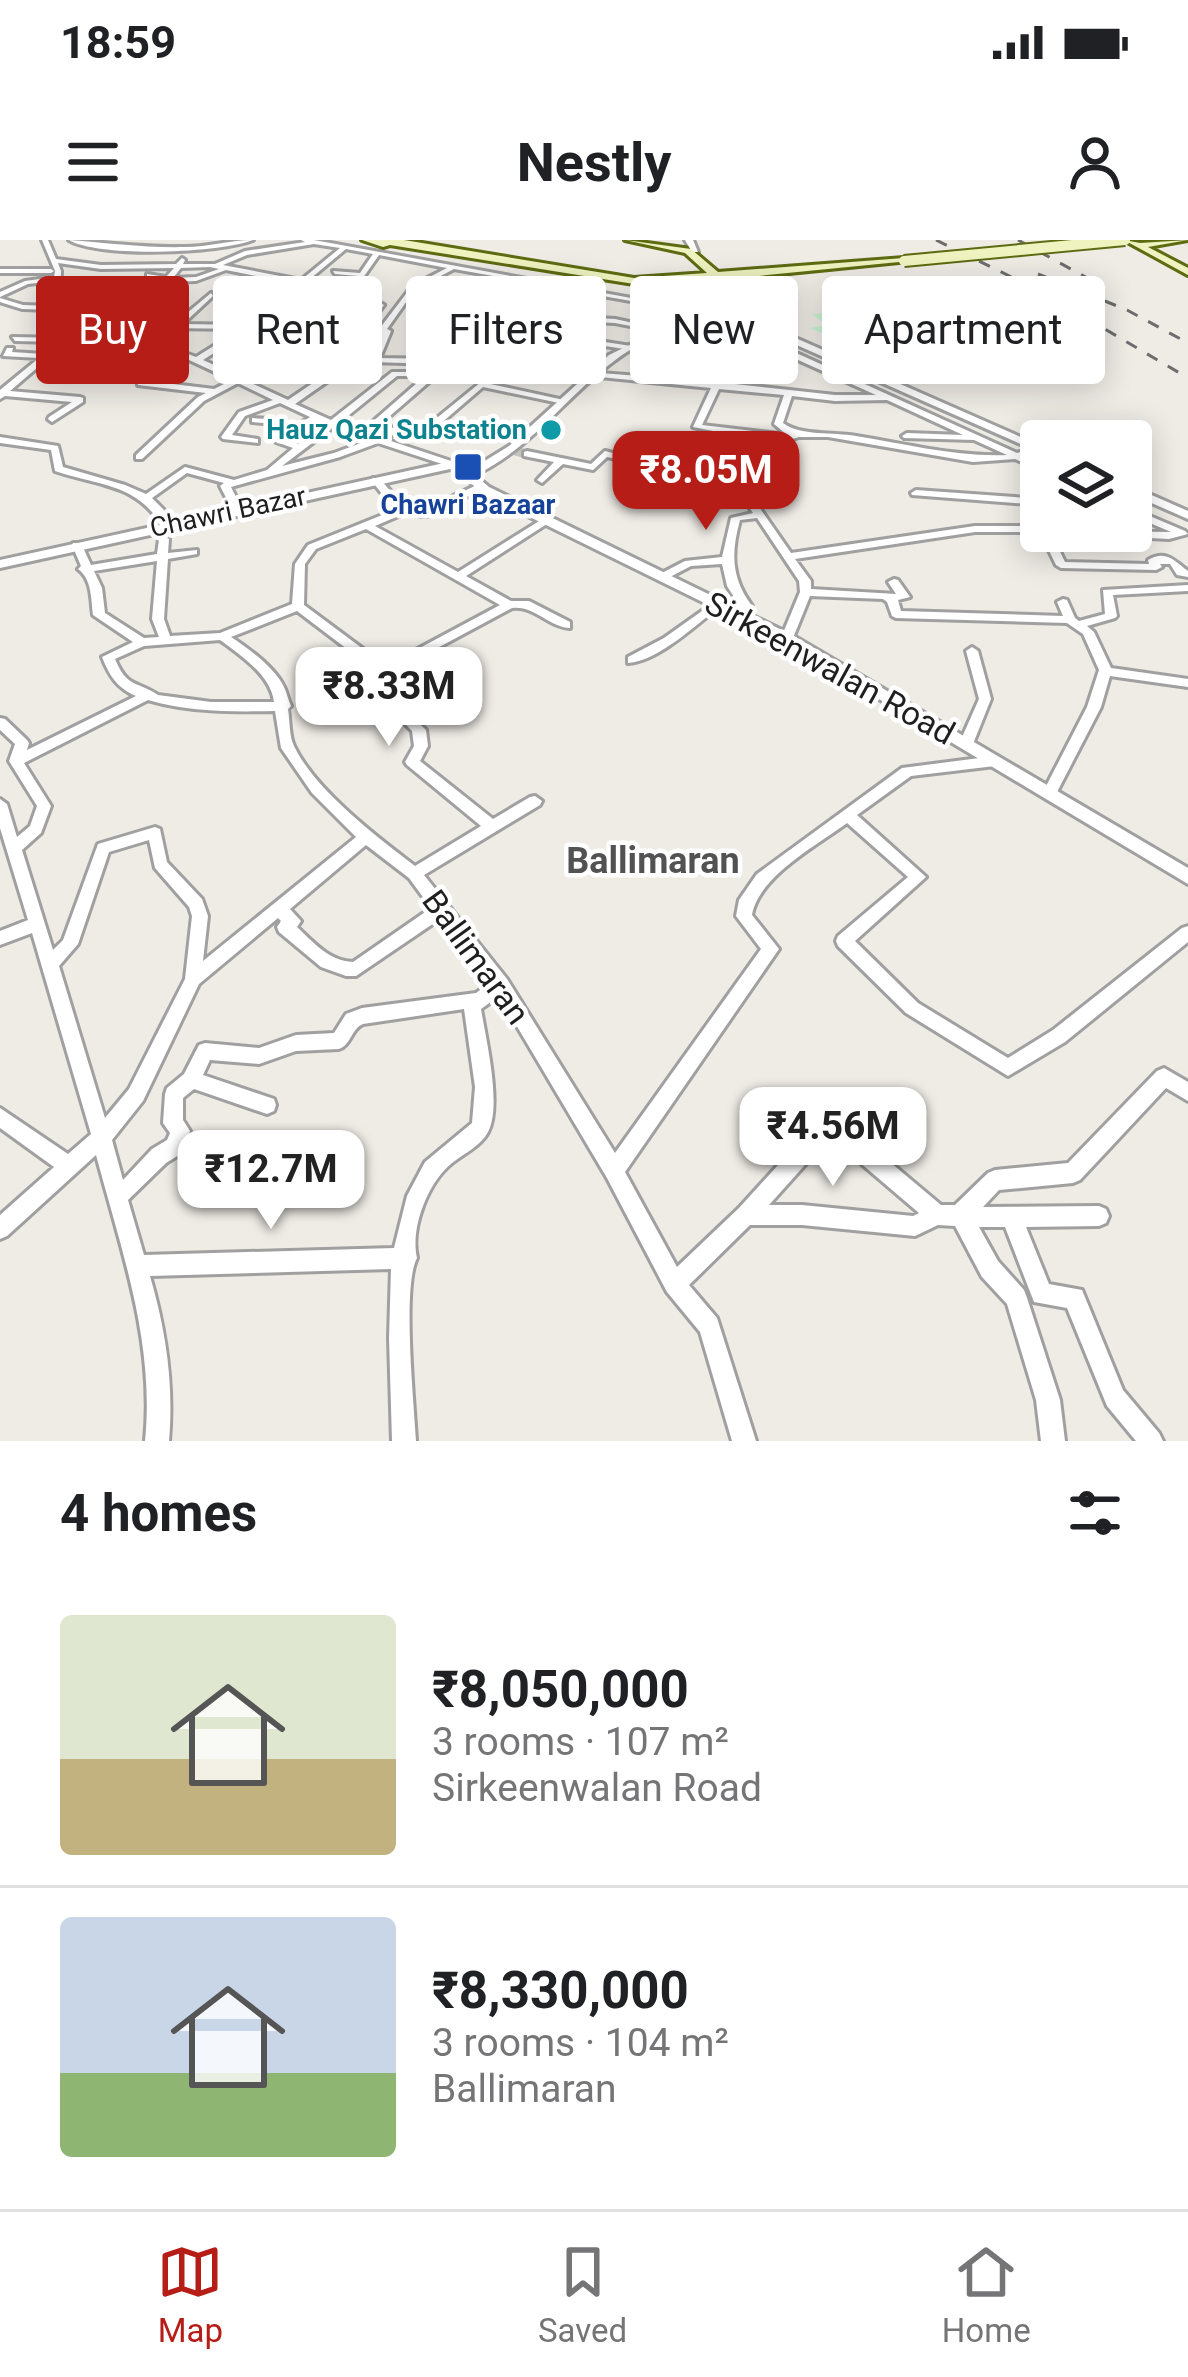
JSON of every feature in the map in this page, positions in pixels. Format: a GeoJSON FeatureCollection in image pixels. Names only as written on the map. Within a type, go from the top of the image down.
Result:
{"type":"FeatureCollection","features":[{"type":"Feature","properties":{"kind":"main road"},"geometry":{"type":"LineString","coordinates":[[629,240],[685,250],[718,276]]}},
{"type":"Feature","properties":{"kind":"main road"},"geometry":{"type":"LineString","coordinates":[[651,240],[692,245],[718,276]]}},
{"type":"Feature","properties":{"kind":"main road"},"geometry":{"type":"LineString","coordinates":[[901,260],[1088,240]]}},
{"type":"Feature","properties":{"kind":"main road"},"geometry":{"type":"LineString","coordinates":[[732,276],[1188,240]]}},
{"type":"Feature","properties":{"kind":"main road"},"geometry":{"type":"LineString","coordinates":[[368,247],[398,241],[600,276]]}},
{"type":"Feature","properties":{"kind":"main road"},"geometry":{"type":"LineString","coordinates":[[1134,242],[1188,270]]}},
{"type":"Feature","properties":{"kind":"main road"},"geometry":{"type":"LineString","coordinates":[[732,276],[745,274]]}},
{"type":"Feature","properties":{"kind":"street"},"geometry":{"type":"LineString","coordinates":[[45,240],[57,276]]}},
{"type":"Feature","properties":{"kind":"street"},"geometry":{"type":"LineString","coordinates":[[72,240],[82,245],[158,247],[166,240]]}},
{"type":"Feature","properties":{"kind":"street"},"geometry":{"type":"LineString","coordinates":[[172,261],[228,240]]}},
{"type":"Feature","properties":{"kind":"street"},"geometry":{"type":"LineString","coordinates":[[172,261],[251,240],[300,248],[309,241],[368,247],[498,276]]}},
{"type":"Feature","properties":{"kind":"street"},"geometry":{"type":"LineString","coordinates":[[0,271],[172,261],[285,245]]}},
{"type":"Feature","properties":{"kind":"street"},"geometry":{"type":"LineString","coordinates":[[158,247],[172,261],[268,276]]}},
{"type":"Feature","properties":{"kind":"street"},"geometry":{"type":"LineString","coordinates":[[312,276],[345,247]]}},
{"type":"Feature","properties":{"kind":"street"},"geometry":{"type":"LineString","coordinates":[[335,272],[363,275],[368,247]]}},
{"type":"Feature","properties":{"kind":"street"},"geometry":{"type":"LineString","coordinates":[[189,280],[205,280],[217,266],[244,253]]}},
{"type":"Feature","properties":{"kind":"street"},"geometry":{"type":"LineString","coordinates":[[437,276],[451,268]]}},
{"type":"Feature","properties":{"kind":"street"},"geometry":{"type":"LineString","coordinates":[[2,294],[57,270]]}},
{"type":"Feature","properties":{"kind":"street"},"geometry":{"type":"LineString","coordinates":[[2,294],[22,307],[36,305]]}},
{"type":"Feature","properties":{"kind":"street"},"geometry":{"type":"LineString","coordinates":[[189,314],[211,295]]}},
{"type":"Feature","properties":{"kind":"street"},"geometry":{"type":"LineString","coordinates":[[406,297],[384,331],[374,360],[406,361]]}},
{"type":"Feature","properties":{"kind":"street"},"geometry":{"type":"LineString","coordinates":[[611,321],[630,306]]}},
{"type":"Feature","properties":{"kind":"street"},"geometry":{"type":"LineString","coordinates":[[606,321],[630,324]]}},
{"type":"Feature","properties":{"kind":"street"},"geometry":{"type":"LineString","coordinates":[[15,339],[36,339]]}},
{"type":"Feature","properties":{"kind":"street"},"geometry":{"type":"LineString","coordinates":[[798,340],[822,352]]}},
{"type":"Feature","properties":{"kind":"street"},"geometry":{"type":"LineString","coordinates":[[798,340],[1020,439]]}},
{"type":"Feature","properties":{"kind":"street"},"geometry":{"type":"LineString","coordinates":[[189,359],[213,347]]}},
{"type":"Feature","properties":{"kind":"street"},"geometry":{"type":"LineString","coordinates":[[800,356],[817,350]]}},
{"type":"Feature","properties":{"kind":"street"},"geometry":{"type":"LineString","coordinates":[[2,368],[15,352],[36,355]]}},
{"type":"Feature","properties":{"kind":"street"},"geometry":{"type":"LineString","coordinates":[[800,356],[1020,457]]}},
{"type":"Feature","properties":{"kind":"street"},"geometry":{"type":"LineString","coordinates":[[189,357],[213,367]]}},
{"type":"Feature","properties":{"kind":"street"},"geometry":{"type":"LineString","coordinates":[[1,394],[36,364]]}},
{"type":"Feature","properties":{"kind":"street"},"geometry":{"type":"LineString","coordinates":[[606,372],[716,386],[892,398]]}},
{"type":"Feature","properties":{"kind":"street"},"geometry":{"type":"LineString","coordinates":[[267,475],[296,446],[333,425],[399,373],[406,373]]}},
{"type":"Feature","properties":{"kind":"street"},"geometry":{"type":"LineString","coordinates":[[238,511],[224,488],[326,462],[379,441],[404,425],[429,429],[483,383],[561,401]]}},
{"type":"Feature","properties":{"kind":"street"},"geometry":{"type":"LineString","coordinates":[[148,384],[212,392]]}},
{"type":"Feature","properties":{"kind":"street"},"geometry":{"type":"LineString","coordinates":[[139,457],[212,392],[232,384]]}},
{"type":"Feature","properties":{"kind":"street"},"geometry":{"type":"LineString","coordinates":[[250,384],[315,418],[457,467]]}},
{"type":"Feature","properties":{"kind":"street"},"geometry":{"type":"LineString","coordinates":[[272,421],[316,384]]}},
{"type":"Feature","properties":{"kind":"street"},"geometry":{"type":"LineString","coordinates":[[363,435],[422,384]]}},
{"type":"Feature","properties":{"kind":"street","name":"Chawri Bazar"},"geometry":{"type":"LineString","coordinates":[[0,564],[77,545],[165,532],[376,480],[457,467],[478,471],[481,465],[517,452],[579,384]]}},
{"type":"Feature","properties":{"kind":"street"},"geometry":{"type":"LineString","coordinates":[[874,389],[888,384]]}},
{"type":"Feature","properties":{"kind":"street"},"geometry":{"type":"LineString","coordinates":[[893,384],[1020,439]]}},
{"type":"Feature","properties":{"kind":"street"},"geometry":{"type":"LineString","coordinates":[[716,386],[695,424],[886,444],[920,455],[1020,458]]}},
{"type":"Feature","properties":{"kind":"street"},"geometry":{"type":"LineString","coordinates":[[787,436],[778,424],[789,392]]}},
{"type":"Feature","properties":{"kind":"street"},"geometry":{"type":"LineString","coordinates":[[1,394],[80,400],[52,419]]}},
{"type":"Feature","properties":{"kind":"street"},"geometry":{"type":"LineString","coordinates":[[368,400],[399,405]]}},
{"type":"Feature","properties":{"kind":"street"},"geometry":{"type":"LineString","coordinates":[[255,441],[226,437],[242,414],[288,404]]}},
{"type":"Feature","properties":{"kind":"street"},"geometry":{"type":"LineString","coordinates":[[296,446],[280,442],[288,431],[315,418]]}},
{"type":"Feature","properties":{"kind":"street"},"geometry":{"type":"LineString","coordinates":[[255,420],[282,422],[280,430],[288,431]]}},
{"type":"Feature","properties":{"kind":"street"},"geometry":{"type":"LineString","coordinates":[[724,430],[704,469],[756,478]]}},
{"type":"Feature","properties":{"kind":"street"},"geometry":{"type":"LineString","coordinates":[[787,436],[772,442],[756,478],[752,504],[791,556],[806,592],[787,638]]}},
{"type":"Feature","properties":{"kind":"street"},"geometry":{"type":"LineString","coordinates":[[908,436],[980,439]]}},
{"type":"Feature","properties":{"kind":"street"},"geometry":{"type":"LineString","coordinates":[[0,440],[48,445],[58,455],[58,469],[148,497],[161,510],[165,532],[158,619],[166,640]]}},
{"type":"Feature","properties":{"kind":"street"},"geometry":{"type":"LineString","coordinates":[[517,452],[593,467],[605,454],[627,458]]}},
{"type":"Feature","properties":{"kind":"street"},"geometry":{"type":"LineString","coordinates":[[542,480],[560,461]]}},
{"type":"Feature","properties":{"kind":"street","name":"Sirkeenwalan Road"},"geometry":{"type":"LineString","coordinates":[[457,467],[480,487],[787,638],[1188,878]]}},
{"type":"Feature","properties":{"kind":"street"},"geometry":{"type":"LineString","coordinates":[[148,497],[185,470],[235,483]]}},
{"type":"Feature","properties":{"kind":"street"},"geometry":{"type":"LineString","coordinates":[[376,480],[390,497],[425,514],[480,487]]}},
{"type":"Feature","properties":{"kind":"street"},"geometry":{"type":"LineString","coordinates":[[916,493],[1020,500]]}},
{"type":"Feature","properties":{"kind":"street"},"geometry":{"type":"LineString","coordinates":[[1152,496],[1188,512]]}},
{"type":"Feature","properties":{"kind":"street"},"geometry":{"type":"LineString","coordinates":[[298,606],[300,564],[305,554],[410,508]]}},
{"type":"Feature","properties":{"kind":"street"},"geometry":{"type":"LineString","coordinates":[[736,613],[746,606],[732,591],[724,560],[736,518],[757,515]]}},
{"type":"Feature","properties":{"kind":"street"},"geometry":{"type":"LineString","coordinates":[[460,575],[548,520]]}},
{"type":"Feature","properties":{"kind":"street"},"geometry":{"type":"LineString","coordinates":[[1152,520],[1184,534]]}},
{"type":"Feature","properties":{"kind":"street"},"geometry":{"type":"LineString","coordinates":[[367,525],[509,605]]}},
{"type":"Feature","properties":{"kind":"street"},"geometry":{"type":"LineString","coordinates":[[791,556],[975,529],[1020,530]]}},
{"type":"Feature","properties":{"kind":"street"},"geometry":{"type":"LineString","coordinates":[[1152,535],[1184,534]]}},
{"type":"Feature","properties":{"kind":"street"},"geometry":{"type":"LineString","coordinates":[[77,545],[96,587],[98,615],[142,642]]}},
{"type":"Feature","properties":{"kind":"street"},"geometry":{"type":"LineString","coordinates":[[84,569],[193,552]]}},
{"type":"Feature","properties":{"kind":"street"},"geometry":{"type":"LineString","coordinates":[[1054,552],[1061,565],[1156,567],[1153,560],[1173,561],[1181,574],[1188,574]]}},
{"type":"Feature","properties":{"kind":"street"},"geometry":{"type":"LineString","coordinates":[[662,577],[689,563],[724,560]]}},
{"type":"Feature","properties":{"kind":"street"},"geometry":{"type":"LineString","coordinates":[[806,592],[904,597],[894,582]]}},
{"type":"Feature","properties":{"kind":"street"},"geometry":{"type":"LineString","coordinates":[[891,598],[896,614],[1076,622],[1111,616],[1107,592],[1188,588]]}},
{"type":"Feature","properties":{"kind":"street"},"geometry":{"type":"LineString","coordinates":[[1050,792],[1094,707],[1106,671],[1063,602]]}},
{"type":"Feature","properties":{"kind":"street"},"geometry":{"type":"LineString","coordinates":[[492,826],[411,761],[421,746],[418,730],[368,682],[382,669],[509,605],[525,603],[566,625]]}},
{"type":"Feature","properties":{"kind":"street"},"geometry":{"type":"LineString","coordinates":[[632,660],[668,641],[716,604]]}},
{"type":"Feature","properties":{"kind":"street"},"geometry":{"type":"LineString","coordinates":[[284,706],[184,706],[115,680],[107,662],[111,652],[142,642],[222,636],[298,606]]}},
{"type":"Feature","properties":{"kind":"street"},"geometry":{"type":"LineString","coordinates":[[298,606],[382,669]]}},
{"type":"Feature","properties":{"kind":"street","name":"Ballimaran"},"geometry":{"type":"LineString","coordinates":[[222,636],[266,674],[284,706],[289,751],[317,789],[366,837],[414,874],[501,984],[614,1171],[675,1284],[710,1326],[744,1441]]}},
{"type":"Feature","properties":{"kind":"street"},"geometry":{"type":"LineString","coordinates":[[966,744],[985,699],[972,651]]}},
{"type":"Feature","properties":{"kind":"street"},"geometry":{"type":"LineString","coordinates":[[1106,671],[1188,683]]}},
{"type":"Feature","properties":{"kind":"street"},"geometry":{"type":"LineString","coordinates":[[16,761],[83,732],[150,694]]}},
{"type":"Feature","properties":{"kind":"street"},"geometry":{"type":"LineString","coordinates":[[0,714],[22,743],[16,761]]}},
{"type":"Feature","properties":{"kind":"street"},"geometry":{"type":"LineString","coordinates":[[14,849],[36,829],[44,806],[16,761]]}},
{"type":"Feature","properties":{"kind":"street"},"geometry":{"type":"LineString","coordinates":[[614,1171],[771,949],[744,916],[752,890],[772,868],[907,771],[995,761]]}},
{"type":"Feature","properties":{"kind":"street"},"geometry":{"type":"LineString","coordinates":[[414,874],[535,800]]}},
{"type":"Feature","properties":{"kind":"street"},"geometry":{"type":"LineString","coordinates":[[0,805],[52,962],[138,1266],[161,1378],[157,1441]]}},
{"type":"Feature","properties":{"kind":"street"},"geometry":{"type":"LineString","coordinates":[[846,814],[918,877],[844,941],[911,1008],[1008,1068],[1059,1036],[1188,933]]}},
{"type":"Feature","properties":{"kind":"street"},"geometry":{"type":"LineString","coordinates":[[0,1229],[103,1136],[147,1080],[193,979],[200,916],[196,904],[160,864],[155,833],[102,849],[70,944],[52,962]]}},
{"type":"Feature","properties":{"kind":"street"},"geometry":{"type":"LineString","coordinates":[[193,979],[366,837]]}},
{"type":"Feature","properties":{"kind":"street"},"geometry":{"type":"LineString","coordinates":[[277,908],[292,921],[285,927],[345,971],[356,969],[443,908]]}},
{"type":"Feature","properties":{"kind":"street"},"geometry":{"type":"LineString","coordinates":[[0,938],[36,924]]}},
{"type":"Feature","properties":{"kind":"street"},"geometry":{"type":"LineString","coordinates":[[117,1196],[140,1182],[158,1152],[175,1146],[180,1132],[172,1123],[174,1094],[191,1080],[208,1051],[259,1055],[296,1043],[339,1041],[352,1020],[362,1016],[474,1000],[501,984]]}},
{"type":"Feature","properties":{"kind":"street"},"geometry":{"type":"LineString","coordinates":[[404,1441],[401,1324],[412,1210],[443,1157],[476,1134],[484,1115],[474,1000]]}},
{"type":"Feature","properties":{"kind":"street"},"geometry":{"type":"LineString","coordinates":[[962,1216],[995,1180],[1073,1174],[1164,1078],[1188,1092]]}},
{"type":"Feature","properties":{"kind":"street"},"geometry":{"type":"LineString","coordinates":[[191,1080],[267,1105]]}},
{"type":"Feature","properties":{"kind":"street"},"geometry":{"type":"LineString","coordinates":[[0,1118],[70,1167]]}},
{"type":"Feature","properties":{"kind":"street"},"geometry":{"type":"LineString","coordinates":[[675,1284],[828,1127],[937,1214],[1099,1216]]}},
{"type":"Feature","properties":{"kind":"street"},"geometry":{"type":"LineString","coordinates":[[746,1215],[920,1226],[937,1214]]}},
{"type":"Feature","properties":{"kind":"street"},"geometry":{"type":"LineString","coordinates":[[962,1216],[990,1268],[1016,1298],[1048,1400],[1053,1441]]}},
{"type":"Feature","properties":{"kind":"street"},"geometry":{"type":"LineString","coordinates":[[1012,1218],[1042,1294],[1074,1298],[1115,1398],[1151,1441]]}},
{"type":"Feature","properties":{"kind":"street"},"geometry":{"type":"LineString","coordinates":[[138,1266],[406,1258]]}},
{"type":"Feature","properties":{"kind":"tunnel"},"geometry":{"type":"LineString","coordinates":[[515,451],[527,454]]}},
{"type":"Feature","properties":{"kind":"railway"},"geometry":{"type":"LineString","coordinates":[[936,240],[1042,292],[1188,378]]}},
{"type":"Feature","properties":{"kind":"railway"},"geometry":{"type":"LineString","coordinates":[[1018,240],[1084,276]]}},
{"type":"Feature","properties":{"kind":"railway"},"geometry":{"type":"LineString","coordinates":[[1038,274],[1127,310],[1188,343]]}},
{"type":"Feature","properties":{"kind":"place","name":"Hauz Qazi Substation"},"geometry":{"type":"Point","coordinates":[551,430]}},
{"type":"Feature","properties":{"kind":"place","name":"Chawri Bazaar"},"geometry":{"type":"Point","coordinates":[468,467]}},
{"type":"Feature","properties":{"kind":"district","name":"Ballimaran"},"geometry":{"type":"Point","coordinates":[653,861]}}]}
